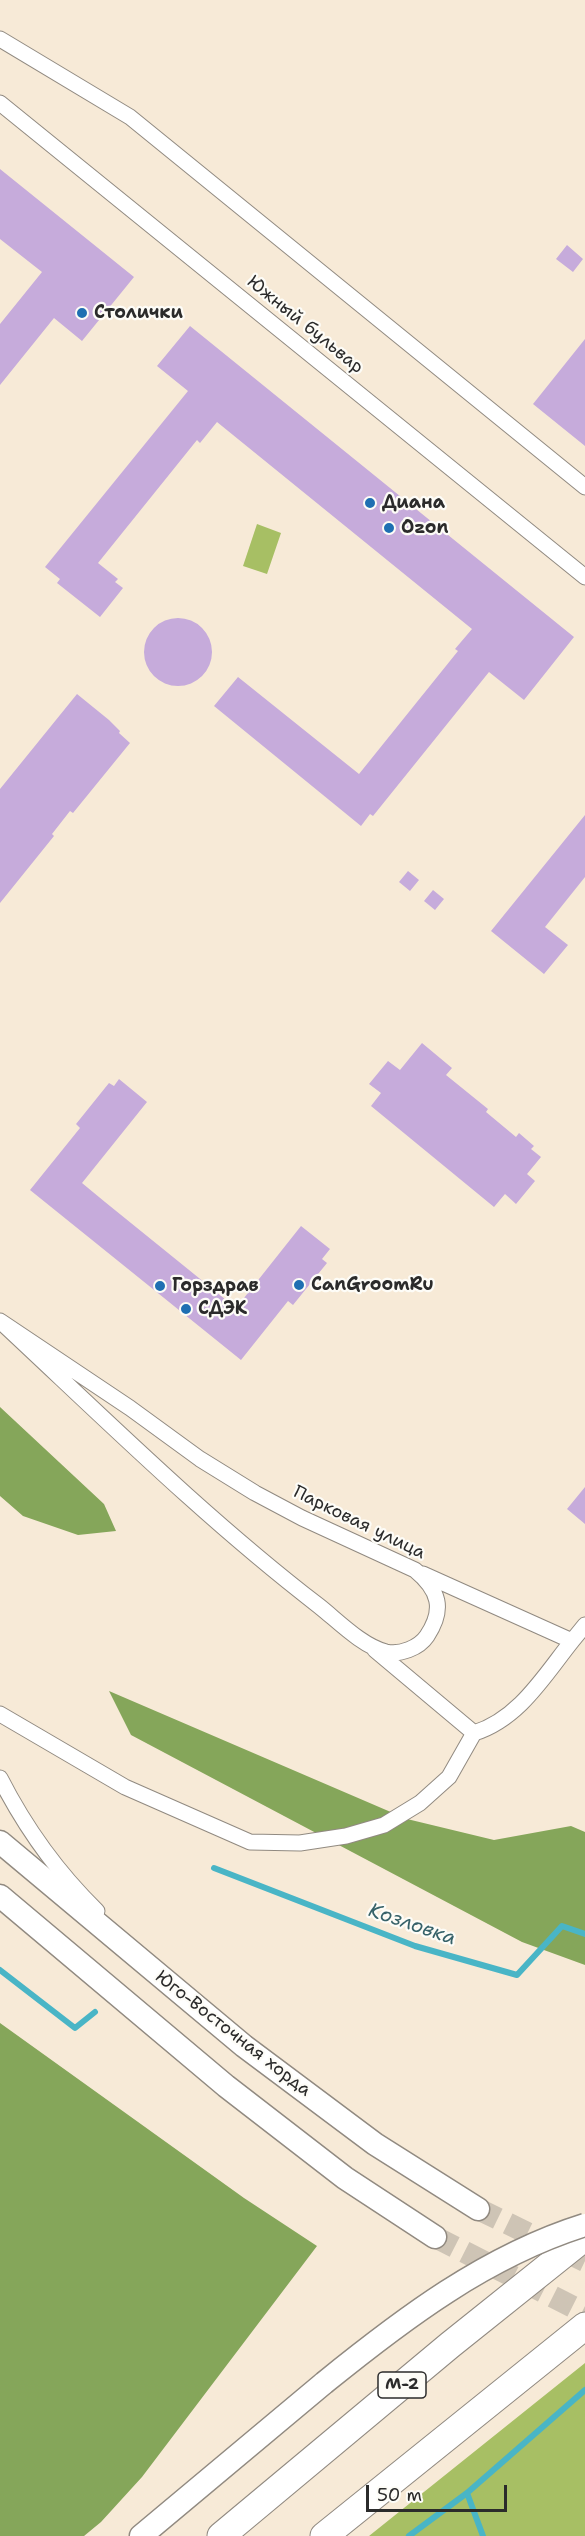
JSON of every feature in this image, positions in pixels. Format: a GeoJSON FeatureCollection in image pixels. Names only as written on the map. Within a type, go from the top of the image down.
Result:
{"type":"FeatureCollection","features":[{"type":"Feature","properties":{"kind":"highway","name":"М-2"},"geometry":{"type":"LineString","coordinates":[[221,2536],[450,2345],[585,2237]]}},
{"type":"Feature","properties":{"kind":"highway"},"geometry":{"type":"LineString","coordinates":[[324,2536],[585,2326]]}},
{"type":"Feature","properties":{"kind":"main road","name":"Юго-Восточная хорда"},"geometry":{"type":"LineString","coordinates":[[0,1842],[244,2046],[375,2144],[478,2209]]}},
{"type":"Feature","properties":{"kind":"main road"},"geometry":{"type":"LineString","coordinates":[[0,1896],[226,2086],[345,2178],[435,2237]]}},
{"type":"Feature","properties":{"kind":"main road"},"geometry":{"type":"LineString","coordinates":[[141,2536],[324,2383],[419,2309],[522,2249],[585,2225]]}},
{"type":"Feature","properties":{"kind":"street"},"geometry":{"type":"LineString","coordinates":[[0,39],[130,117],[585,487]]}},
{"type":"Feature","properties":{"kind":"street","name":"Южный бульвар"},"geometry":{"type":"LineString","coordinates":[[0,103],[585,577]]}},
{"type":"Feature","properties":{"kind":"street","name":"Парковая улица"},"geometry":{"type":"LineString","coordinates":[[0,1321],[130,1408],[200,1459],[255,1493],[302,1518],[415,1570],[428,1581],[436,1595],[438,1611],[435,1623],[424,1641],[407,1651],[387,1652],[364,1641],[222,1526],[0,1321]]}},
{"type":"Feature","properties":{"kind":"street"},"geometry":{"type":"LineString","coordinates":[[415,1570],[572,1641]]}},
{"type":"Feature","properties":{"kind":"street"},"geometry":{"type":"LineString","coordinates":[[0,1714],[125,1787],[250,1842],[300,1843],[346,1836],[384,1825],[420,1803],[449,1777],[474,1733],[505,1719],[520,1705],[585,1625]]}},
{"type":"Feature","properties":{"kind":"street"},"geometry":{"type":"LineString","coordinates":[[364,1641],[474,1733]]}},
{"type":"Feature","properties":{"kind":"street"},"geometry":{"type":"LineString","coordinates":[[0,1778],[17,1811],[49,1857],[90,1904],[184,1998]]}},
{"type":"Feature","properties":{"kind":"green space"},"geometry":{"type":"Polygon","coordinates":[[[257,524],[281,533],[267,574],[243,566],[257,524]]]}},
{"type":"Feature","properties":{"kind":"green space"},"geometry":{"type":"Polygon","coordinates":[[[0,1407],[104,1504],[116,1531],[78,1535],[23,1516],[0,1496],[0,1407]]]}},
{"type":"Feature","properties":{"kind":"green space"},"geometry":{"type":"Polygon","coordinates":[[[109,1691],[407,1819],[494,1840],[571,1826],[585,1832],[585,1965],[522,1942],[131,1735],[109,1691]]]}},
{"type":"Feature","properties":{"kind":"green space"},"geometry":{"type":"Polygon","coordinates":[[[0,2023],[244,2198],[317,2246],[142,2477],[101,2522],[84,2536],[0,2536],[0,2023]]]}},
{"type":"Feature","properties":{"kind":"green space"},"geometry":{"type":"Polygon","coordinates":[[[585,2363],[585,2536],[369,2536],[585,2363]]]}},
{"type":"Feature","properties":{"kind":"building"},"geometry":{"type":"Polygon","coordinates":[[[0,169],[134,277],[82,341],[54,318],[0,385],[0,324],[42,272],[0,239],[0,169]]]}},
{"type":"Feature","properties":{"kind":"building"},"geometry":{"type":"Polygon","coordinates":[[[567,245],[583,259],[573,272],[556,259],[567,245]]]}},
{"type":"Feature","properties":{"kind":"building"},"geometry":{"type":"Polygon","coordinates":[[[190,326],[574,637],[524,700],[489,672],[373,816],[370,814],[361,826],[214,706],[238,677],[359,774],[458,651],[455,649],[472,629],[217,422],[200,443],[197,440],[98,563],[118,579],[115,582],[123,588],[100,617],[57,583],[60,579],[45,567],[188,391],[157,366],[190,326]]]}},
{"type":"Feature","properties":{"kind":"building"},"geometry":{"type":"Polygon","coordinates":[[[585,339],[585,446],[533,404],[585,339]]]}},
{"type":"Feature","properties":{"kind":"building"},"geometry":{"type":"Polygon","coordinates":[[[178,618],[191,621],[202,628],[209,639],[212,652],[209,665],[202,676],[191,683],[178,686],[165,683],[154,676],[147,665],[144,652],[147,639],[154,628],[165,621],[178,618]]]}},
{"type":"Feature","properties":{"kind":"building"},"geometry":{"type":"Polygon","coordinates":[[[77,694],[109,720],[130,743],[73,813],[70,811],[52,834],[54,836],[0,903],[0,789],[77,694]]]}},
{"type":"Feature","properties":{"kind":"building"},"geometry":{"type":"Polygon","coordinates":[[[585,815],[585,877],[545,927],[568,945],[544,974],[491,931],[585,815]]]}},
{"type":"Feature","properties":{"kind":"building"},"geometry":{"type":"Polygon","coordinates":[[[408,871],[419,880],[410,891],[399,882],[408,871]]]}},
{"type":"Feature","properties":{"kind":"building"},"geometry":{"type":"Polygon","coordinates":[[[433,890],[444,899],[435,910],[424,901],[433,890]]]}},
{"type":"Feature","properties":{"kind":"building"},"geometry":{"type":"Polygon","coordinates":[[[422,1043],[452,1068],[446,1075],[488,1109],[486,1112],[516,1137],[519,1133],[534,1146],[531,1149],[541,1157],[527,1174],[535,1181],[516,1204],[505,1194],[494,1207],[371,1106],[381,1093],[369,1084],[388,1061],[400,1070],[422,1043]]]}},
{"type":"Feature","properties":{"kind":"building"},"geometry":{"type":"Polygon","coordinates":[[[119,1079],[147,1102],[82,1183],[236,1308],[301,1226],[330,1249],[322,1259],[327,1263],[293,1305],[288,1301],[241,1360],[30,1190],[80,1128],[76,1124],[109,1083],[114,1086],[119,1079]]]}},
{"type":"Feature","properties":{"kind":"building"},"geometry":{"type":"Polygon","coordinates":[[[585,1487],[585,1524],[567,1509],[585,1487]]]}},
{"type":"Feature","properties":{"kind":"waterway","name":"Козловка"},"geometry":{"type":"LineString","coordinates":[[214,1868],[415,1946],[517,1975],[562,1926],[585,1934]]}},
{"type":"Feature","properties":{"kind":"waterway","name":"Козловка"},"geometry":{"type":"LineString","coordinates":[[0,1970],[75,2028],[95,2012]]}},
{"type":"Feature","properties":{"kind":"waterway"},"geometry":{"type":"LineString","coordinates":[[409,2536],[467,2493],[585,2390]]}},
{"type":"Feature","properties":{"kind":"waterway"},"geometry":{"type":"LineString","coordinates":[[467,2493],[483,2536]]}},
{"type":"Feature","properties":{"kind":"tunnel"},"geometry":{"type":"LineString","coordinates":[[478,2209],[585,2261]]}},
{"type":"Feature","properties":{"kind":"tunnel"},"geometry":{"type":"LineString","coordinates":[[435,2237],[585,2313]]}},
{"type":"Feature","properties":{"kind":"place","name":"Столички"},"geometry":{"type":"Point","coordinates":[82,313]}},
{"type":"Feature","properties":{"kind":"place","name":"Диана"},"geometry":{"type":"Point","coordinates":[370,503]}},
{"type":"Feature","properties":{"kind":"place","name":"Ozon"},"geometry":{"type":"Point","coordinates":[389,528]}},
{"type":"Feature","properties":{"kind":"place","name":"CanGroomRu"},"geometry":{"type":"Point","coordinates":[299,1285]}},
{"type":"Feature","properties":{"kind":"place","name":"Горздрав"},"geometry":{"type":"Point","coordinates":[160,1286]}},
{"type":"Feature","properties":{"kind":"place","name":"СДЭК"},"geometry":{"type":"Point","coordinates":[186,1309]}}]}
